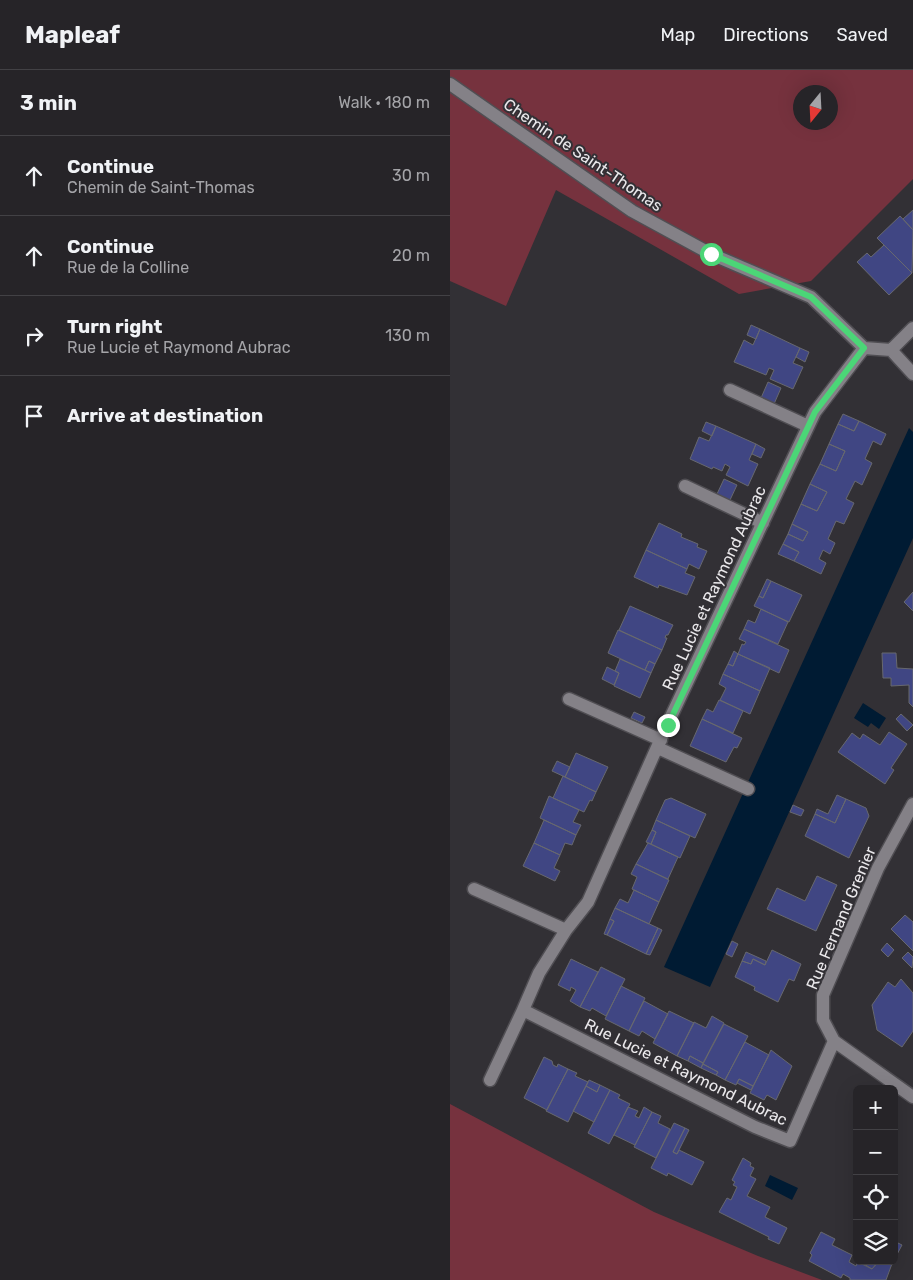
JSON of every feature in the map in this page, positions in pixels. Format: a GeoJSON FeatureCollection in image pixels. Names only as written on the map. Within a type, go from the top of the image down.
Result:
{"type":"FeatureCollection","features":[{"type":"Feature","properties":{"kind":"street","name":"Chemin de Saint-Thomas"},"geometry":{"type":"LineString","coordinates":[[450,84],[632,211],[711,254],[811,297],[864,348]]}},
{"type":"Feature","properties":{"kind":"street"},"geometry":{"type":"LineString","coordinates":[[891,350],[913,328]]}},
{"type":"Feature","properties":{"kind":"street"},"geometry":{"type":"LineString","coordinates":[[864,348],[891,350],[913,374]]}},
{"type":"Feature","properties":{"kind":"street","name":"Rue Lucie et Raymond Aubrac"},"geometry":{"type":"LineString","coordinates":[[490,1080],[539,973],[566,930],[588,902],[659,744],[808,426],[819,405],[864,348]]}},
{"type":"Feature","properties":{"kind":"street"},"geometry":{"type":"LineString","coordinates":[[730,390],[808,426]]}},
{"type":"Feature","properties":{"kind":"street"},"geometry":{"type":"LineString","coordinates":[[686,486],[764,522]]}},
{"type":"Feature","properties":{"kind":"street"},"geometry":{"type":"LineString","coordinates":[[569,699],[748,789]]}},
{"type":"Feature","properties":{"kind":"street","name":"Rue Fernand Grenier"},"geometry":{"type":"LineString","coordinates":[[913,804],[878,868],[823,995],[823,1020],[834,1041],[913,1096]]}},
{"type":"Feature","properties":{"kind":"street"},"geometry":{"type":"LineString","coordinates":[[474,888],[566,930]]}},
{"type":"Feature","properties":{"kind":"street","name":"Rue Lucie et Raymond Aubrac"},"geometry":{"type":"LineString","coordinates":[[523,1010],[755,1127],[790,1141],[834,1041]]}},
{"type":"Feature","properties":{"kind":"shaded area"},"geometry":{"type":"Polygon","coordinates":[[[450,70],[913,70],[913,179],[811,281],[739,294],[556,190],[506,306],[450,281],[450,70]]]}},
{"type":"Feature","properties":{"kind":"shaded area"},"geometry":{"type":"Polygon","coordinates":[[[450,1104],[654,1212],[758,1256],[822,1280],[450,1280],[450,1104]]]}},
{"type":"Feature","properties":{"kind":"water"},"geometry":{"type":"Polygon","coordinates":[[[909,428],[913,432],[913,538],[710,987],[664,967],[909,428]]]}},
{"type":"Feature","properties":{"kind":"water"},"geometry":{"type":"Polygon","coordinates":[[[863,703],[886,718],[879,729],[871,723],[868,727],[854,718],[863,703]]]}},
{"type":"Feature","properties":{"kind":"water"},"geometry":{"type":"Polygon","coordinates":[[[770,1175],[798,1188],[792,1200],[765,1186],[770,1175]]]}},
{"type":"Feature","properties":{"kind":"building"},"geometry":{"type":"Polygon","coordinates":[[[913,210],[913,230],[903,219],[913,210]]]}},
{"type":"Feature","properties":{"kind":"building"},"geometry":{"type":"Polygon","coordinates":[[[900,216],[913,230],[912,273],[877,238],[900,216]]]}},
{"type":"Feature","properties":{"kind":"building"},"geometry":{"type":"Polygon","coordinates":[[[884,245],[912,273],[889,295],[857,262],[867,253],[871,257],[884,245]]]}},
{"type":"Feature","properties":{"kind":"building"},"geometry":{"type":"Polygon","coordinates":[[[751,325],[760,329],[756,339],[747,335],[751,325]]]}},
{"type":"Feature","properties":{"kind":"building"},"geometry":{"type":"Polygon","coordinates":[[[760,329],[800,348],[793,363],[803,367],[793,389],[770,379],[774,370],[769,368],[766,375],[734,362],[744,340],[753,345],[760,329]]]}},
{"type":"Feature","properties":{"kind":"building"},"geometry":{"type":"Polygon","coordinates":[[[800,348],[809,352],[805,362],[796,357],[800,348]]]}},
{"type":"Feature","properties":{"kind":"building"},"geometry":{"type":"Polygon","coordinates":[[[768,382],[781,388],[774,404],[761,398],[768,382]]]}},
{"type":"Feature","properties":{"kind":"building"},"geometry":{"type":"Polygon","coordinates":[[[843,414],[859,421],[854,431],[838,424],[843,414]]]}},
{"type":"Feature","properties":{"kind":"building"},"geometry":{"type":"Polygon","coordinates":[[[859,421],[886,434],[881,445],[873,441],[865,459],[872,463],[862,485],[855,481],[846,499],[854,503],[844,524],[836,521],[828,539],[835,543],[830,554],[823,550],[819,559],[826,563],[821,574],[794,561],[799,552],[783,544],[788,534],[803,541],[808,532],[792,524],[801,504],[817,511],[827,492],[810,484],[820,464],[836,471],[845,451],[829,444],[838,424],[854,431],[859,421]]]}},
{"type":"Feature","properties":{"kind":"building"},"geometry":{"type":"Polygon","coordinates":[[[706,422],[716,426],[712,436],[702,431],[706,422]]]}},
{"type":"Feature","properties":{"kind":"building"},"geometry":{"type":"Polygon","coordinates":[[[716,426],[756,444],[749,460],[758,464],[748,486],[726,475],[730,467],[725,464],[722,471],[713,467],[712,469],[690,459],[699,437],[709,441],[716,426]]]}},
{"type":"Feature","properties":{"kind":"building"},"geometry":{"type":"Polygon","coordinates":[[[756,444],[765,449],[761,458],[752,454],[756,444]]]}},
{"type":"Feature","properties":{"kind":"building"},"geometry":{"type":"Polygon","coordinates":[[[829,444],[845,451],[836,471],[820,464],[829,444]]]}},
{"type":"Feature","properties":{"kind":"building"},"geometry":{"type":"Polygon","coordinates":[[[724,479],[737,485],[730,500],[717,494],[724,479]]]}},
{"type":"Feature","properties":{"kind":"building"},"geometry":{"type":"Polygon","coordinates":[[[810,484],[827,492],[817,511],[801,504],[810,484]]]}},
{"type":"Feature","properties":{"kind":"building"},"geometry":{"type":"Polygon","coordinates":[[[659,523],[682,534],[681,537],[698,544],[697,547],[707,551],[699,569],[689,564],[687,569],[646,550],[659,523]]]}},
{"type":"Feature","properties":{"kind":"building"},"geometry":{"type":"Polygon","coordinates":[[[792,524],[808,532],[803,541],[788,534],[792,524]]]}},
{"type":"Feature","properties":{"kind":"building"},"geometry":{"type":"Polygon","coordinates":[[[783,544],[799,552],[794,561],[778,554],[783,544]]]}},
{"type":"Feature","properties":{"kind":"building"},"geometry":{"type":"Polygon","coordinates":[[[646,550],[687,569],[685,573],[695,577],[687,595],[659,585],[658,588],[634,577],[646,550]]]}},
{"type":"Feature","properties":{"kind":"building"},"geometry":{"type":"Polygon","coordinates":[[[767,579],[771,581],[763,598],[759,596],[767,579]]]}},
{"type":"Feature","properties":{"kind":"building"},"geometry":{"type":"Polygon","coordinates":[[[771,581],[802,595],[789,622],[754,606],[759,596],[763,598],[771,581]]]}},
{"type":"Feature","properties":{"kind":"building"},"geometry":{"type":"Polygon","coordinates":[[[913,592],[913,611],[904,602],[913,592]]]}},
{"type":"Feature","properties":{"kind":"building"},"geometry":{"type":"Polygon","coordinates":[[[630,606],[673,625],[668,635],[666,635],[665,638],[667,638],[662,650],[619,630],[630,606]]]}},
{"type":"Feature","properties":{"kind":"building"},"geometry":{"type":"Polygon","coordinates":[[[761,609],[788,622],[778,644],[744,629],[748,620],[755,623],[761,609]]]}},
{"type":"Feature","properties":{"kind":"building"},"geometry":{"type":"Polygon","coordinates":[[[744,629],[789,650],[779,673],[738,654],[742,644],[744,645],[746,642],[739,639],[744,629]]]}},
{"type":"Feature","properties":{"kind":"building"},"geometry":{"type":"Polygon","coordinates":[[[618,630],[662,650],[655,664],[649,661],[645,670],[608,653],[618,630]]]}},
{"type":"Feature","properties":{"kind":"building"},"geometry":{"type":"Polygon","coordinates":[[[734,651],[738,654],[733,666],[728,664],[734,651]]]}},
{"type":"Feature","properties":{"kind":"building"},"geometry":{"type":"Polygon","coordinates":[[[882,653],[896,653],[897,668],[913,669],[913,707],[909,703],[909,685],[891,686],[891,678],[883,678],[882,653]]]}},
{"type":"Feature","properties":{"kind":"building"},"geometry":{"type":"Polygon","coordinates":[[[738,654],[770,668],[760,691],[723,674],[728,664],[733,666],[738,654]]]}},
{"type":"Feature","properties":{"kind":"building"},"geometry":{"type":"Polygon","coordinates":[[[620,659],[651,673],[640,698],[614,686],[619,673],[615,671],[620,659]]]}},
{"type":"Feature","properties":{"kind":"building"},"geometry":{"type":"Polygon","coordinates":[[[649,661],[655,664],[651,673],[645,670],[649,661]]]}},
{"type":"Feature","properties":{"kind":"building"},"geometry":{"type":"Polygon","coordinates":[[[607,667],[619,673],[614,685],[602,679],[607,667]]]}},
{"type":"Feature","properties":{"kind":"building"},"geometry":{"type":"Polygon","coordinates":[[[723,674],[760,691],[750,714],[720,700],[726,688],[719,684],[723,674]]]}},
{"type":"Feature","properties":{"kind":"building"},"geometry":{"type":"Polygon","coordinates":[[[719,700],[743,711],[733,733],[702,719],[707,709],[713,712],[719,700]]]}},
{"type":"Feature","properties":{"kind":"building"},"geometry":{"type":"Polygon","coordinates":[[[634,712],[645,717],[642,723],[631,718],[634,712]]]}},
{"type":"Feature","properties":{"kind":"building"},"geometry":{"type":"Polygon","coordinates":[[[901,714],[913,725],[907,731],[896,719],[901,714]]]}},
{"type":"Feature","properties":{"kind":"building"},"geometry":{"type":"Polygon","coordinates":[[[702,719],[742,738],[737,748],[734,747],[726,762],[690,746],[702,719]]]}},
{"type":"Feature","properties":{"kind":"building"},"geometry":{"type":"Polygon","coordinates":[[[889,732],[907,744],[891,768],[894,770],[885,784],[838,752],[852,733],[860,739],[863,734],[880,745],[889,732]]]}},
{"type":"Feature","properties":{"kind":"building"},"geometry":{"type":"Polygon","coordinates":[[[576,753],[608,767],[596,792],[565,777],[576,753]]]}},
{"type":"Feature","properties":{"kind":"building"},"geometry":{"type":"Polygon","coordinates":[[[557,761],[570,767],[565,777],[552,771],[557,761]]]}},
{"type":"Feature","properties":{"kind":"building"},"geometry":{"type":"Polygon","coordinates":[[[563,776],[596,792],[584,812],[553,798],[563,776]]]}},
{"type":"Feature","properties":{"kind":"building"},"geometry":{"type":"Polygon","coordinates":[[[837,795],[846,799],[835,823],[815,814],[817,809],[828,814],[837,795]]]}},
{"type":"Feature","properties":{"kind":"building"},"geometry":{"type":"Polygon","coordinates":[[[549,796],[579,810],[573,822],[581,825],[576,835],[540,818],[549,796]]]}},
{"type":"Feature","properties":{"kind":"building"},"geometry":{"type":"Polygon","coordinates":[[[671,798],[706,814],[695,838],[656,820],[665,800],[671,798]]]}},
{"type":"Feature","properties":{"kind":"building"},"geometry":{"type":"Polygon","coordinates":[[[846,799],[866,808],[869,816],[849,858],[805,836],[815,814],[835,823],[846,799]]]}},
{"type":"Feature","properties":{"kind":"building"},"geometry":{"type":"Polygon","coordinates":[[[793,805],[804,810],[801,816],[790,812],[793,805]]]}},
{"type":"Feature","properties":{"kind":"building"},"geometry":{"type":"Polygon","coordinates":[[[544,820],[576,835],[572,845],[565,843],[560,855],[534,843],[544,820]]]}},
{"type":"Feature","properties":{"kind":"building"},"geometry":{"type":"Polygon","coordinates":[[[656,820],[690,836],[680,858],[651,844],[656,832],[652,830],[656,820]]]}},
{"type":"Feature","properties":{"kind":"building"},"geometry":{"type":"Polygon","coordinates":[[[652,830],[656,832],[651,844],[646,842],[652,830]]]}},
{"type":"Feature","properties":{"kind":"building"},"geometry":{"type":"Polygon","coordinates":[[[534,843],[560,855],[554,868],[560,871],[555,881],[523,866],[534,843]]]}},
{"type":"Feature","properties":{"kind":"building"},"geometry":{"type":"Polygon","coordinates":[[[648,843],[678,857],[668,879],[636,864],[648,843]]]}},
{"type":"Feature","properties":{"kind":"building"},"geometry":{"type":"Polygon","coordinates":[[[636,864],[669,880],[659,902],[632,889],[637,877],[631,874],[636,864]]]}},
{"type":"Feature","properties":{"kind":"building"},"geometry":{"type":"Polygon","coordinates":[[[817,876],[837,885],[816,931],[767,909],[777,888],[805,901],[817,876]]]}},
{"type":"Feature","properties":{"kind":"building"},"geometry":{"type":"Polygon","coordinates":[[[634,890],[659,902],[649,924],[615,908],[620,899],[628,903],[634,890]]]}},
{"type":"Feature","properties":{"kind":"building"},"geometry":{"type":"Polygon","coordinates":[[[615,908],[658,928],[646,954],[607,935],[614,921],[610,919],[615,908]]]}},
{"type":"Feature","properties":{"kind":"building"},"geometry":{"type":"Polygon","coordinates":[[[905,915],[913,922],[913,951],[891,929],[905,915]]]}},
{"type":"Feature","properties":{"kind":"building"},"geometry":{"type":"Polygon","coordinates":[[[610,919],[614,921],[607,935],[604,934],[610,919]]]}},
{"type":"Feature","properties":{"kind":"building"},"geometry":{"type":"Polygon","coordinates":[[[658,928],[662,930],[650,955],[646,954],[658,928]]]}},
{"type":"Feature","properties":{"kind":"building"},"geometry":{"type":"Polygon","coordinates":[[[732,941],[738,944],[732,957],[726,954],[732,941]]]}},
{"type":"Feature","properties":{"kind":"building"},"geometry":{"type":"Polygon","coordinates":[[[887,943],[894,950],[888,957],[881,950],[887,943]]]}},
{"type":"Feature","properties":{"kind":"building"},"geometry":{"type":"Polygon","coordinates":[[[772,950],[801,964],[794,981],[789,979],[778,1002],[754,990],[755,987],[735,977],[742,961],[751,964],[753,959],[765,965],[772,950]]]}},
{"type":"Feature","properties":{"kind":"building"},"geometry":{"type":"Polygon","coordinates":[[[746,952],[766,961],[765,965],[753,959],[751,964],[742,961],[746,952]]]}},
{"type":"Feature","properties":{"kind":"building"},"geometry":{"type":"Polygon","coordinates":[[[908,952],[913,957],[912,968],[902,958],[908,952]]]}},
{"type":"Feature","properties":{"kind":"building"},"geometry":{"type":"Polygon","coordinates":[[[571,959],[598,972],[580,1007],[570,1001],[576,990],[571,987],[570,991],[558,985],[571,959]]]}},
{"type":"Feature","properties":{"kind":"building"},"geometry":{"type":"Polygon","coordinates":[[[601,967],[625,979],[606,1016],[592,1008],[590,1011],[580,1007],[601,967]]]}},
{"type":"Feature","properties":{"kind":"building"},"geometry":{"type":"Polygon","coordinates":[[[901,979],[913,993],[913,1031],[902,1047],[877,1030],[872,1005],[888,982],[895,987],[901,979]]]}},
{"type":"Feature","properties":{"kind":"building"},"geometry":{"type":"Polygon","coordinates":[[[621,986],[645,998],[629,1031],[605,1019],[621,986]]]}},
{"type":"Feature","properties":{"kind":"building"},"geometry":{"type":"Polygon","coordinates":[[[644,1001],[668,1014],[655,1039],[642,1031],[639,1036],[629,1031],[644,1001]]]}},
{"type":"Feature","properties":{"kind":"building"},"geometry":{"type":"Polygon","coordinates":[[[669,1011],[694,1023],[677,1056],[653,1043],[669,1011]]]}},
{"type":"Feature","properties":{"kind":"building"},"geometry":{"type":"Polygon","coordinates":[[[712,1016],[724,1023],[703,1063],[690,1056],[688,1061],[677,1056],[694,1022],[706,1028],[712,1016]]]}},
{"type":"Feature","properties":{"kind":"building"},"geometry":{"type":"Polygon","coordinates":[[[724,1024],[748,1036],[725,1080],[716,1075],[718,1072],[703,1064],[724,1024]]]}},
{"type":"Feature","properties":{"kind":"building"},"geometry":{"type":"Polygon","coordinates":[[[745,1042],[769,1055],[753,1086],[739,1079],[736,1085],[725,1080],[745,1042]]]}},
{"type":"Feature","properties":{"kind":"building"},"geometry":{"type":"Polygon","coordinates":[[[771,1050],[792,1066],[776,1100],[767,1095],[764,1100],[750,1093],[771,1050]]]}},
{"type":"Feature","properties":{"kind":"building"},"geometry":{"type":"Polygon","coordinates":[[[690,1056],[703,1063],[701,1068],[688,1061],[690,1056]]]}},
{"type":"Feature","properties":{"kind":"building"},"geometry":{"type":"Polygon","coordinates":[[[544,1057],[552,1061],[553,1065],[557,1067],[558,1064],[568,1069],[547,1110],[524,1098],[544,1057]]]}},
{"type":"Feature","properties":{"kind":"building"},"geometry":{"type":"Polygon","coordinates":[[[703,1064],[718,1072],[716,1075],[701,1068],[703,1064]]]}},
{"type":"Feature","properties":{"kind":"building"},"geometry":{"type":"Polygon","coordinates":[[[568,1069],[577,1073],[575,1076],[588,1082],[568,1122],[546,1111],[568,1069]]]}},
{"type":"Feature","properties":{"kind":"building"},"geometry":{"type":"Polygon","coordinates":[[[739,1079],[753,1086],[751,1090],[737,1083],[739,1079]]]}},
{"type":"Feature","properties":{"kind":"building"},"geometry":{"type":"Polygon","coordinates":[[[589,1080],[600,1085],[597,1092],[586,1086],[589,1080]]]}},
{"type":"Feature","properties":{"kind":"building"},"geometry":{"type":"Polygon","coordinates":[[[600,1085],[610,1090],[594,1122],[573,1111],[586,1086],[597,1092],[600,1085]]]}},
{"type":"Feature","properties":{"kind":"building"},"geometry":{"type":"Polygon","coordinates":[[[610,1090],[620,1095],[618,1098],[630,1104],[609,1144],[588,1133],[610,1090]]]}},
{"type":"Feature","properties":{"kind":"building"},"geometry":{"type":"Polygon","coordinates":[[[628,1107],[638,1111],[635,1116],[639,1118],[644,1107],[652,1112],[635,1145],[614,1135],[628,1107]]]}},
{"type":"Feature","properties":{"kind":"building"},"geometry":{"type":"Polygon","coordinates":[[[652,1112],[661,1116],[658,1123],[670,1129],[656,1158],[634,1147],[652,1112]]]}},
{"type":"Feature","properties":{"kind":"building"},"geometry":{"type":"Polygon","coordinates":[[[674,1123],[685,1128],[673,1152],[677,1154],[679,1150],[704,1162],[692,1185],[668,1173],[667,1176],[651,1168],[674,1123]]]}},
{"type":"Feature","properties":{"kind":"building"},"geometry":{"type":"Polygon","coordinates":[[[685,1128],[689,1130],[677,1154],[673,1152],[685,1128]]]}},
{"type":"Feature","properties":{"kind":"building"},"geometry":{"type":"Polygon","coordinates":[[[743,1158],[751,1163],[750,1166],[754,1168],[750,1176],[756,1179],[747,1196],[770,1207],[765,1217],[787,1228],[779,1244],[719,1212],[727,1198],[731,1200],[737,1187],[733,1185],[735,1182],[732,1180],[743,1158]]]}},
{"type":"Feature","properties":{"kind":"building"},"geometry":{"type":"Polygon","coordinates":[[[821,1232],[835,1239],[832,1245],[852,1255],[849,1262],[853,1265],[864,1265],[872,1269],[876,1265],[892,1265],[886,1280],[850,1280],[850,1278],[843,1274],[841,1278],[809,1261],[812,1255],[810,1253],[821,1232]]]}},
{"type":"Feature","properties":{"kind":"building"},"geometry":{"type":"Polygon","coordinates":[[[898,1243],[902,1245],[898,1252],[898,1243]]]}},
{"type":"Feature","properties":{"kind":"building"},"geometry":{"type":"Polygon","coordinates":[[[866,1265],[876,1265],[872,1269],[866,1265]]]}},
{"type":"Feature","properties":{"kind":"route"},"geometry":{"type":"LineString","coordinates":[[668,725],[815,412],[838,379],[864,348],[811,297],[711,254]]}}]}
